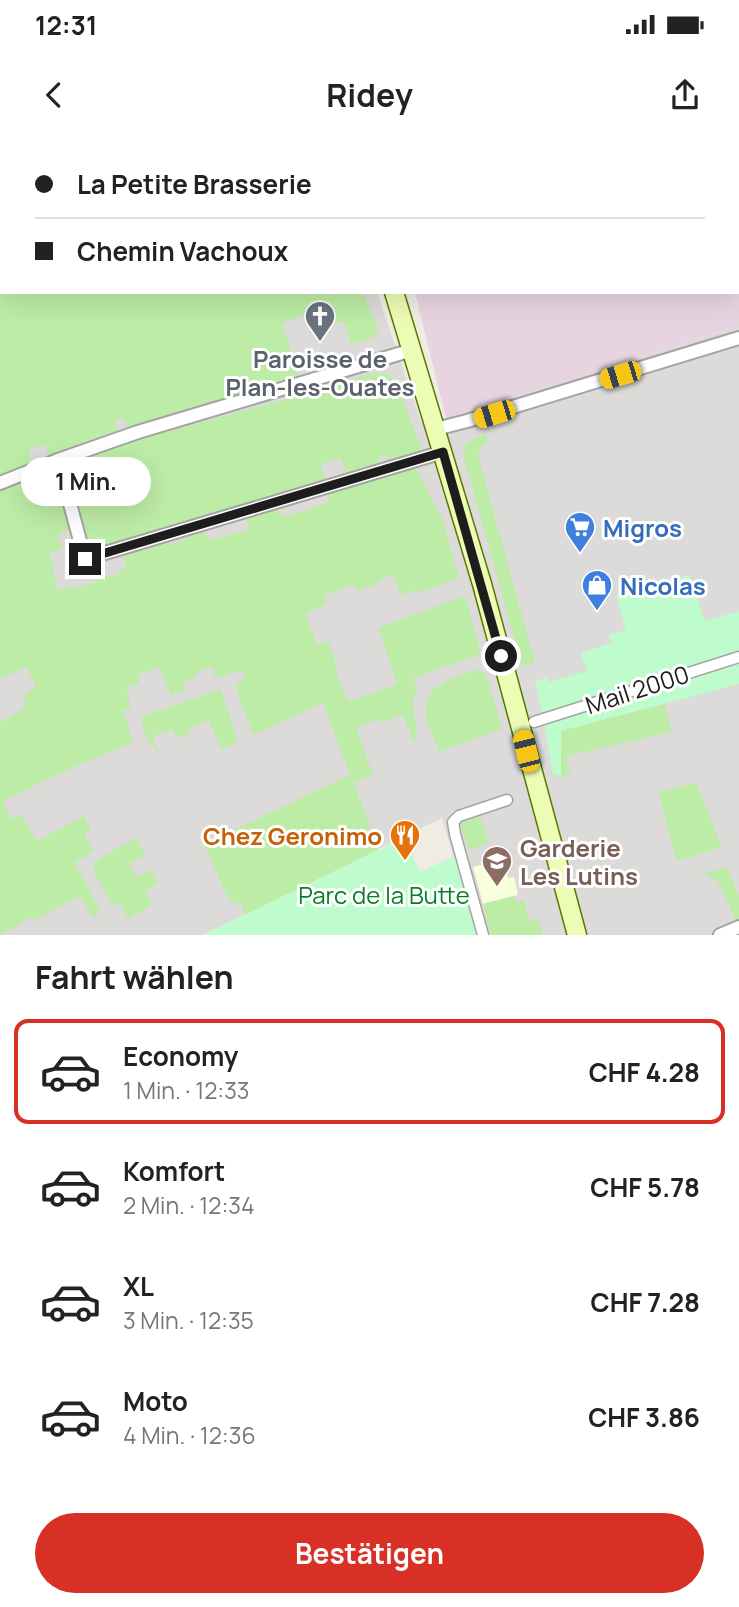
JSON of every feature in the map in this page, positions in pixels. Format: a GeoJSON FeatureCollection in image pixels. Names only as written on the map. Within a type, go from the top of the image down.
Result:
{"type":"FeatureCollection","features":[{"type":"Feature","properties":{"kind":"main road"},"geometry":{"type":"LineString","coordinates":[[395,294],[482,584],[577,935]]}},
{"type":"Feature","properties":{"kind":"street"},"geometry":{"type":"LineString","coordinates":[[436,429],[480,418],[739,338]]}},
{"type":"Feature","properties":{"kind":"street"},"geometry":{"type":"LineString","coordinates":[[0,484],[138,432],[412,350]]}},
{"type":"Feature","properties":{"kind":"street"},"geometry":{"type":"LineString","coordinates":[[58,460],[85,559],[443,452]]}},
{"type":"Feature","properties":{"kind":"street","name":"Mail 2000"},"geometry":{"type":"LineString","coordinates":[[534,722],[739,657]]}},
{"type":"Feature","properties":{"kind":"street"},"geometry":{"type":"LineString","coordinates":[[483,935],[453,822],[459,816],[507,800]]}},
{"type":"Feature","properties":{"kind":"street"},"geometry":{"type":"LineString","coordinates":[[720,935],[739,927]]}},
{"type":"Feature","properties":{"kind":"shaded area"},"geometry":{"type":"Polygon","coordinates":[[[0,294],[378,294],[422,424],[446,419],[739,326],[739,935],[476,935],[442,818],[203,935],[0,935],[0,294]]]}},
{"type":"Feature","properties":{"kind":"shaded area"},"geometry":{"type":"Polygon","coordinates":[[[415,294],[739,294],[739,326],[446,419],[415,294]]]}},
{"type":"Feature","properties":{"kind":"shaded area","name":"Garderie Les Lutins"},"geometry":{"type":"Polygon","coordinates":[[[508,858],[509,861],[504,863],[508,878],[514,877],[518,895],[483,904],[473,867],[508,858]]]}},
{"type":"Feature","properties":{"kind":"green space"},"geometry":{"type":"Polygon","coordinates":[[[0,294],[364,294],[378,330],[375,337],[351,344],[344,321],[327,323],[323,310],[282,322],[299,380],[128,428],[124,418],[116,421],[118,430],[49,455],[45,444],[29,450],[30,463],[0,475],[0,294]]]}},
{"type":"Feature","properties":{"kind":"green space"},"geometry":{"type":"Polygon","coordinates":[[[377,372],[389,375],[397,383],[422,451],[394,460],[382,454],[377,464],[345,472],[341,458],[321,464],[325,480],[90,551],[67,465],[147,437],[377,372]]]}},
{"type":"Feature","properties":{"kind":"green space"},"geometry":{"type":"Polygon","coordinates":[[[486,434],[488,441],[481,446],[478,455],[535,663],[522,666],[463,454],[468,442],[486,434]]]}},
{"type":"Feature","properties":{"kind":"green space"},"geometry":{"type":"Polygon","coordinates":[[[415,467],[443,520],[459,578],[419,593],[417,589],[401,595],[393,575],[377,581],[378,584],[357,591],[354,584],[324,595],[327,604],[305,614],[318,645],[328,641],[348,702],[397,684],[378,628],[465,596],[481,654],[413,678],[417,689],[413,702],[417,738],[413,742],[403,715],[381,723],[379,719],[356,727],[373,775],[354,783],[378,850],[245,915],[241,904],[230,902],[204,844],[350,775],[323,703],[253,735],[236,688],[238,683],[245,680],[241,670],[216,679],[212,667],[196,673],[197,677],[182,682],[185,690],[171,695],[160,667],[137,675],[140,683],[126,688],[131,707],[123,711],[133,742],[3,801],[11,819],[21,815],[37,841],[84,816],[91,829],[84,834],[94,851],[75,863],[100,909],[96,917],[93,918],[80,896],[34,921],[32,917],[0,935],[0,723],[23,709],[27,692],[36,687],[26,667],[0,679],[0,492],[54,469],[70,529],[58,534],[62,549],[50,552],[57,590],[95,583],[92,566],[96,564],[100,576],[120,574],[119,570],[126,568],[126,552],[167,540],[171,544],[186,540],[189,534],[204,529],[209,541],[249,529],[246,518],[279,508],[282,517],[329,503],[327,493],[415,467]]]}},
{"type":"Feature","properties":{"kind":"green space"},"geometry":{"type":"Polygon","coordinates":[[[690,575],[705,621],[739,611],[739,684],[561,731],[561,776],[553,774],[535,682],[547,677],[549,682],[587,671],[581,653],[612,643],[609,635],[626,630],[616,595],[690,575]]]}},
{"type":"Feature","properties":{"kind":"green space"},"geometry":{"type":"Polygon","coordinates":[[[478,670],[486,674],[502,729],[439,752],[426,715],[428,696],[442,684],[478,670]]]}},
{"type":"Feature","properties":{"kind":"green space"},"geometry":{"type":"Polygon","coordinates":[[[221,689],[238,742],[221,750],[209,721],[189,727],[191,733],[176,738],[173,729],[153,736],[158,752],[144,731],[143,716],[221,689]]]}},
{"type":"Feature","properties":{"kind":"green space"},"geometry":{"type":"Polygon","coordinates":[[[664,704],[672,732],[566,756],[570,773],[561,776],[560,731],[664,704]]]}},
{"type":"Feature","properties":{"kind":"green space"},"geometry":{"type":"Polygon","coordinates":[[[696,783],[722,847],[677,861],[658,792],[696,783]]]}},
{"type":"Feature","properties":{"kind":"green space"},"geometry":{"type":"Polygon","coordinates":[[[480,817],[489,842],[468,850],[460,824],[480,817]]]}},
{"type":"Feature","properties":{"kind":"green space"},"geometry":{"type":"Polygon","coordinates":[[[136,838],[145,855],[129,864],[137,877],[150,870],[158,883],[145,891],[152,905],[128,919],[119,903],[112,906],[94,866],[98,859],[136,838]]]}},
{"type":"Feature","properties":{"kind":"green space","name":"Parc de la Butte"},"geometry":{"type":"Polygon","coordinates":[[[404,838],[420,872],[455,856],[477,935],[203,935],[404,838]]]}},
{"type":"Feature","properties":{"kind":"green space"},"geometry":{"type":"Polygon","coordinates":[[[726,866],[739,895],[739,922],[733,925],[735,919],[721,887],[716,880],[700,876],[726,866]]]}},
{"type":"Feature","properties":{"kind":"green space"},"geometry":{"type":"Polygon","coordinates":[[[514,896],[515,902],[524,900],[529,920],[539,920],[543,935],[491,935],[483,904],[514,896]]]}},
{"type":"Feature","properties":{"kind":"place","name":"Paroisse de Plan-les-Ouates"},"geometry":{"type":"Point","coordinates":[320,343]}},
{"type":"Feature","properties":{"kind":"place","name":"Migros"},"geometry":{"type":"Point","coordinates":[580,554]}},
{"type":"Feature","properties":{"kind":"place","name":"Nicolas"},"geometry":{"type":"Point","coordinates":[597,612]}},
{"type":"Feature","properties":{"kind":"place","name":"Chez Geronimo"},"geometry":{"type":"Point","coordinates":[405,862]}},
{"type":"Feature","properties":{"kind":"place","name":"Garderie Les Lutins"},"geometry":{"type":"Point","coordinates":[497,888]}},
{"type":"Feature","properties":{"kind":"route"},"geometry":{"type":"LineString","coordinates":[[85,559],[443,452],[501,656]]}}]}
